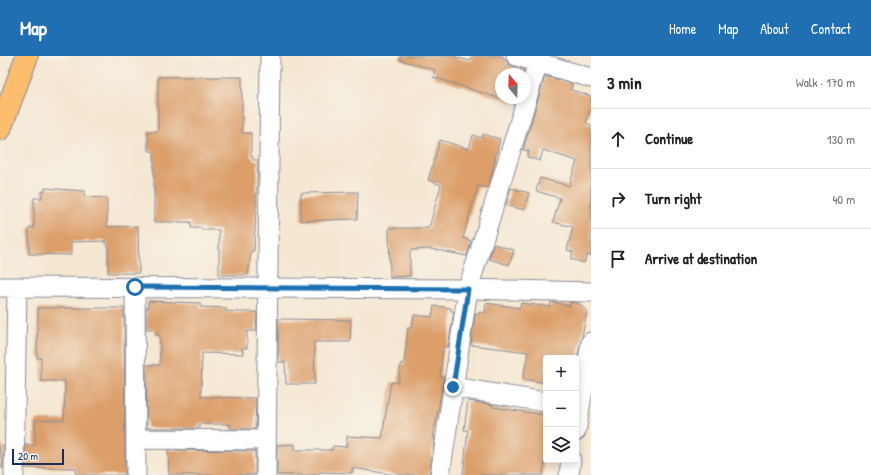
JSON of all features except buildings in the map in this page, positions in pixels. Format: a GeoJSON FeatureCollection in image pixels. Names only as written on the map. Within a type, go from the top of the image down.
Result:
{"type":"FeatureCollection","features":[{"type":"Feature","properties":{"kind":"highway"},"geometry":{"type":"LineString","coordinates":[[0,129],[27,56]]}},
{"type":"Feature","properties":{"kind":"street"},"geometry":{"type":"LineString","coordinates":[[266,475],[270,56]]}},
{"type":"Feature","properties":{"kind":"street"},"geometry":{"type":"LineString","coordinates":[[516,56],[539,60],[591,78]]}},
{"type":"Feature","properties":{"kind":"street"},"geometry":{"type":"LineString","coordinates":[[440,475],[468,289],[539,60]]}},
{"type":"Feature","properties":{"kind":"street"},"geometry":{"type":"LineString","coordinates":[[14,475],[8,287],[468,289],[591,292]]}},
{"type":"Feature","properties":{"kind":"street"},"geometry":{"type":"LineString","coordinates":[[135,287],[136,475]]}},
{"type":"Feature","properties":{"kind":"street"},"geometry":{"type":"LineString","coordinates":[[579,403],[591,342]]}},
{"type":"Feature","properties":{"kind":"street"},"geometry":{"type":"LineString","coordinates":[[453,387],[543,402]]}},
{"type":"Feature","properties":{"kind":"street"},"geometry":{"type":"LineString","coordinates":[[136,440],[266,440]]}},
{"type":"Feature","properties":{"kind":"street"},"geometry":{"type":"LineString","coordinates":[[568,475],[570,463]]}},
{"type":"Feature","properties":{"kind":"route"},"geometry":{"type":"LineString","coordinates":[[135,287],[268,289],[468,289],[453,387]]}}]}
